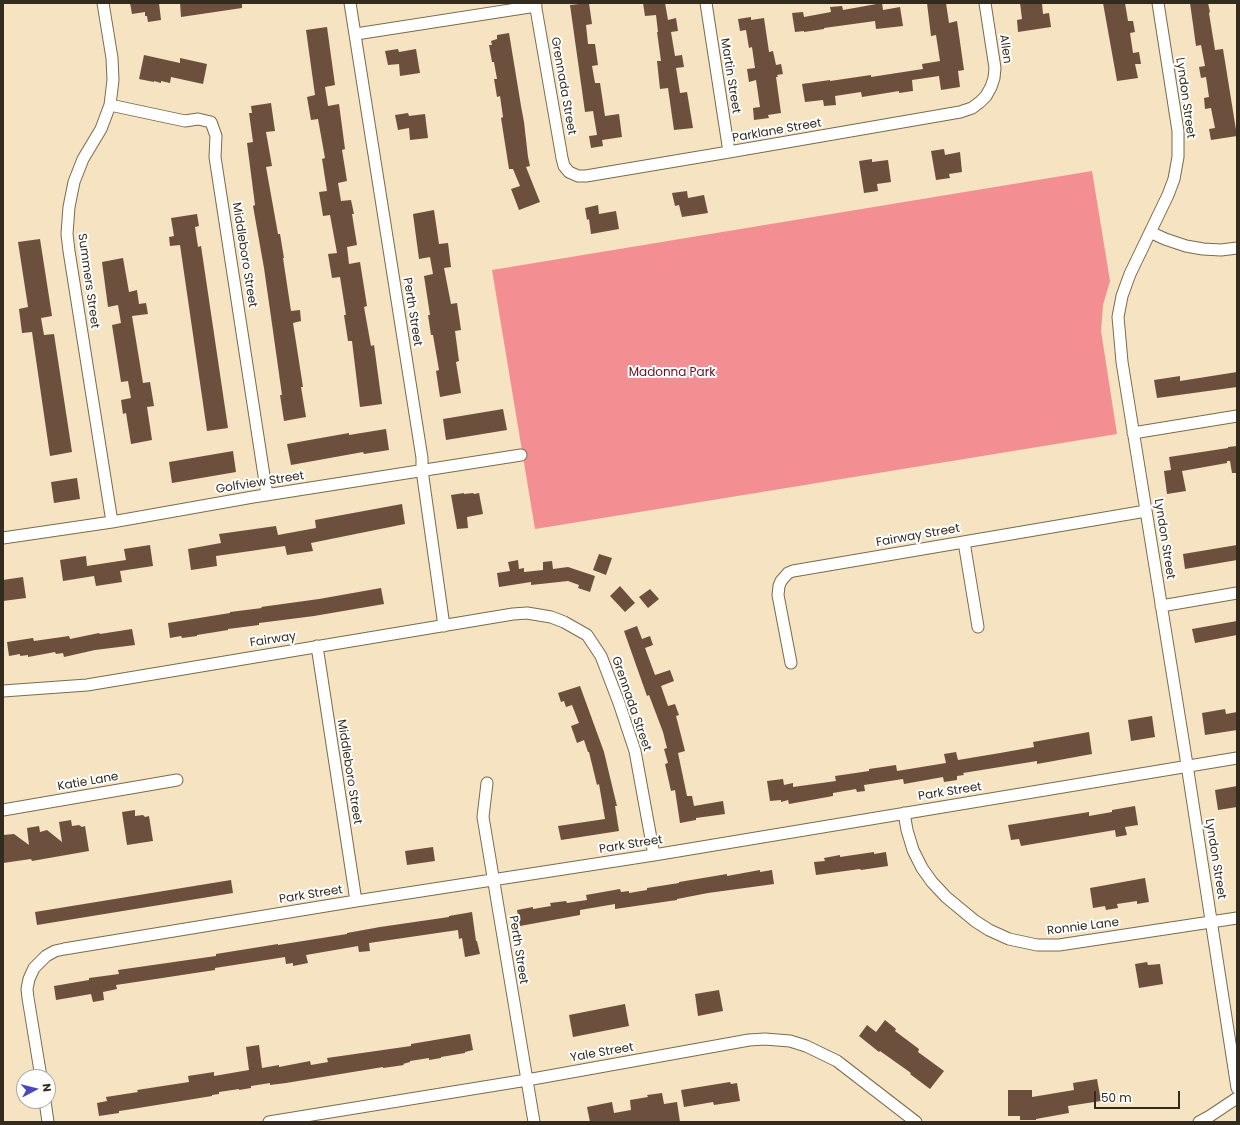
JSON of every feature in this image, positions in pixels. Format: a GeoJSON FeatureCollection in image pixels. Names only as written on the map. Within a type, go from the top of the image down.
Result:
{"type":"FeatureCollection","features":[{"type":"Feature","properties":{"kind":"street","name":"Summers Street"},"geometry":{"type":"LineString","coordinates":[[102,3],[112,58],[113,80],[110,104],[101,129],[84,159],[74,182],[69,207],[67,234],[112,522]]}},
{"type":"Feature","properties":{"kind":"street","name":"Perth Street"},"geometry":{"type":"LineString","coordinates":[[350,3],[422,458],[422,470],[444,626]]}},
{"type":"Feature","properties":{"kind":"street","name":"Martin Street"},"geometry":{"type":"LineString","coordinates":[[706,3],[729,152]]}},
{"type":"Feature","properties":{"kind":"street","name":"Allen"},"geometry":{"type":"LineString","coordinates":[[985,3],[995,68],[993,83],[986,96]]}},
{"type":"Feature","properties":{"kind":"street","name":"Lyndon Street"},"geometry":{"type":"LineString","coordinates":[[1158,3],[1178,131],[1178,157],[1174,180],[1130,274],[1122,296],[1118,317],[1122,362],[1212,922],[1237,1088]]}},
{"type":"Feature","properties":{"kind":"street"},"geometry":{"type":"LineString","coordinates":[[356,34],[536,4]]}},
{"type":"Feature","properties":{"kind":"street","name":"Grennada Street"},"geometry":{"type":"LineString","coordinates":[[536,4],[562,158],[564,166],[569,172]]}},
{"type":"Feature","properties":{"kind":"street","name":"Parklane Street"},"geometry":{"type":"LineString","coordinates":[[569,172],[578,176],[586,176],[960,112],[972,108],[986,96]]}},
{"type":"Feature","properties":{"kind":"street","name":"Middleboro Street"},"geometry":{"type":"LineString","coordinates":[[110,104],[185,121],[198,119],[211,122],[216,136],[215,157],[267,495]]}},
{"type":"Feature","properties":{"kind":"street"},"geometry":{"type":"LineString","coordinates":[[1150,232],[1165,239],[1192,247],[1221,250],[1237,248]]}},
{"type":"Feature","properties":{"kind":"street"},"geometry":{"type":"LineString","coordinates":[[1133,433],[1237,416]]}},
{"type":"Feature","properties":{"kind":"street","name":"Golfview Street"},"geometry":{"type":"LineString","coordinates":[[3,538],[112,522],[267,495],[521,455]]}},
{"type":"Feature","properties":{"kind":"street","name":"Fairway Street"},"geometry":{"type":"LineString","coordinates":[[791,663],[778,595],[781,581],[788,573],[1146,511]]}},
{"type":"Feature","properties":{"kind":"street"},"geometry":{"type":"LineString","coordinates":[[964,542],[978,627]]}},
{"type":"Feature","properties":{"kind":"street"},"geometry":{"type":"LineString","coordinates":[[1161,606],[1237,593]]}},
{"type":"Feature","properties":{"kind":"street","name":"Fairway"},"geometry":{"type":"LineString","coordinates":[[3,691],[87,684],[514,614],[527,613],[546,616]]}},
{"type":"Feature","properties":{"kind":"street","name":"Grennada Street"},"geometry":{"type":"LineString","coordinates":[[546,616],[564,622],[587,635],[601,656],[635,751],[654,854]]}},
{"type":"Feature","properties":{"kind":"street","name":"Middleboro Street"},"geometry":{"type":"LineString","coordinates":[[316,646],[356,901]]}},
{"type":"Feature","properties":{"kind":"street","name":"Park Street"},"geometry":{"type":"LineString","coordinates":[[40,1069],[27,989],[29,979],[34,968],[46,956],[55,951],[1237,758]]}},
{"type":"Feature","properties":{"kind":"street","name":"Katie Lane"},"geometry":{"type":"LineString","coordinates":[[3,810],[177,780]]}},
{"type":"Feature","properties":{"kind":"street","name":"Perth Street"},"geometry":{"type":"LineString","coordinates":[[487,783],[483,817],[534,1122]]}},
{"type":"Feature","properties":{"kind":"street","name":"Ronnie Lane"},"geometry":{"type":"LineString","coordinates":[[904,813],[913,850],[922,868],[932,882],[975,921],[1009,939],[1037,945],[1059,945],[1237,918]]}},
{"type":"Feature","properties":{"kind":"street","name":"Yale Street"},"geometry":{"type":"LineString","coordinates":[[269,1122],[527,1080],[749,1040],[778,1040],[806,1046],[837,1061],[910,1120]]}},
{"type":"Feature","properties":{"kind":"street"},"geometry":{"type":"LineString","coordinates":[[1199,1122],[1237,1098]]}},
{"type":"Feature","properties":{"kind":"street"},"geometry":{"type":"LineString","coordinates":[[46,1109],[48,1122]]}},
{"type":"Feature","properties":{"kind":"green space","name":"Madonna Park"},"geometry":{"type":"Polygon","coordinates":[[[1092,171],[1110,281],[1103,305],[1101,331],[1117,434],[535,529],[492,270],[1092,171]]]}},
{"type":"Feature","properties":{"kind":"building"},"geometry":{"type":"Polygon","coordinates":[[[130,3],[159,3],[161,20],[148,22],[145,12],[132,14],[130,3]]]}},
{"type":"Feature","properties":{"kind":"building"},"geometry":{"type":"Polygon","coordinates":[[[180,3],[242,3],[242,8],[181,17],[180,3]]]}},
{"type":"Feature","properties":{"kind":"building"},"geometry":{"type":"Polygon","coordinates":[[[589,3],[592,24],[586,25],[588,44],[595,44],[598,65],[592,66],[595,83],[600,83],[605,116],[619,114],[622,137],[602,140],[603,146],[591,148],[589,136],[597,135],[593,111],[585,112],[570,5],[589,3]]]}},
{"type":"Feature","properties":{"kind":"building"},"geometry":{"type":"Polygon","coordinates":[[[643,3],[665,3],[668,20],[676,18],[678,31],[671,32],[675,56],[682,55],[684,67],[676,68],[680,93],[687,92],[693,128],[674,130],[668,88],[660,89],[657,61],[661,61],[656,15],[645,16],[643,3]]]}},
{"type":"Feature","properties":{"kind":"building"},"geometry":{"type":"Polygon","coordinates":[[[882,3],[883,10],[900,7],[903,26],[876,29],[875,21],[804,32],[795,32],[792,13],[803,12],[804,17],[831,12],[830,7],[842,6],[843,10],[882,3]]]}},
{"type":"Feature","properties":{"kind":"building"},"geometry":{"type":"Polygon","coordinates":[[[927,3],[946,3],[949,23],[957,21],[964,70],[958,71],[960,87],[941,90],[939,76],[912,80],[913,91],[899,93],[899,91],[862,97],[861,92],[835,96],[836,105],[824,106],[823,100],[805,102],[802,84],[871,75],[871,77],[923,69],[922,64],[940,61],[936,35],[931,36],[927,3]]]}},
{"type":"Feature","properties":{"kind":"building"},"geometry":{"type":"Polygon","coordinates":[[[1020,3],[1042,3],[1043,14],[1049,13],[1051,27],[1018,32],[1017,20],[1022,19],[1020,3]]]}},
{"type":"Feature","properties":{"kind":"building"},"geometry":{"type":"Polygon","coordinates":[[[1103,3],[1125,3],[1128,21],[1133,21],[1135,32],[1130,33],[1133,53],[1139,52],[1141,64],[1135,64],[1138,78],[1117,81],[1103,3]]]}},
{"type":"Feature","properties":{"kind":"building"},"geometry":{"type":"Polygon","coordinates":[[[1190,3],[1208,3],[1215,50],[1223,49],[1237,136],[1211,140],[1209,129],[1215,128],[1211,108],[1205,109],[1204,98],[1209,97],[1206,77],[1201,78],[1199,67],[1205,66],[1201,45],[1196,46],[1190,3]]]}},
{"type":"Feature","properties":{"kind":"building"},"geometry":{"type":"Polygon","coordinates":[[[751,17],[751,20],[764,18],[769,52],[773,51],[776,65],[781,64],[783,74],[777,75],[778,77],[776,77],[781,113],[768,115],[769,118],[754,120],[753,108],[760,107],[756,80],[749,82],[747,69],[755,68],[752,47],[749,48],[746,30],[740,31],[738,19],[751,17]]]}},
{"type":"Feature","properties":{"kind":"building"},"geometry":{"type":"Polygon","coordinates":[[[327,27],[335,85],[325,87],[328,106],[339,104],[345,149],[342,150],[347,181],[338,183],[341,201],[351,200],[357,245],[347,247],[349,264],[360,262],[367,306],[364,307],[371,346],[374,345],[382,404],[360,407],[352,341],[348,341],[344,315],[346,315],[340,277],[332,278],[328,254],[337,253],[330,215],[323,216],[319,192],[327,191],[322,159],[325,158],[318,119],[311,120],[307,97],[315,95],[306,30],[327,27]]]}},
{"type":"Feature","properties":{"kind":"building"},"geometry":{"type":"Polygon","coordinates":[[[509,33],[530,166],[526,167],[540,202],[519,210],[511,189],[520,186],[513,169],[509,169],[501,118],[503,117],[500,96],[497,97],[494,79],[497,79],[489,45],[492,45],[491,41],[497,39],[497,35],[509,33]]]}},
{"type":"Feature","properties":{"kind":"building"},"geometry":{"type":"Polygon","coordinates":[[[398,49],[399,52],[416,49],[420,73],[400,76],[399,64],[388,65],[385,51],[398,49]]]}},
{"type":"Feature","properties":{"kind":"building"},"geometry":{"type":"Polygon","coordinates":[[[144,55],[180,63],[180,58],[207,64],[203,84],[171,77],[170,83],[139,79],[144,55]]]}},
{"type":"Feature","properties":{"kind":"building"},"geometry":{"type":"Polygon","coordinates":[[[271,103],[275,131],[266,132],[272,166],[266,167],[278,234],[280,234],[291,311],[300,310],[301,321],[293,323],[306,417],[284,421],[280,395],[282,395],[264,268],[253,206],[255,205],[247,143],[253,142],[249,113],[252,113],[251,106],[271,103]]]}},
{"type":"Feature","properties":{"kind":"building"},"geometry":{"type":"Polygon","coordinates":[[[408,113],[409,116],[425,114],[428,138],[410,140],[409,128],[398,130],[395,115],[408,113]]]}},
{"type":"Feature","properties":{"kind":"building"},"geometry":{"type":"Polygon","coordinates":[[[944,149],[945,155],[960,152],[962,172],[949,174],[950,178],[936,180],[931,151],[944,149]]]}},
{"type":"Feature","properties":{"kind":"building"},"geometry":{"type":"Polygon","coordinates":[[[872,159],[872,162],[888,160],[891,182],[877,184],[878,191],[864,193],[859,161],[872,159]]]}},
{"type":"Feature","properties":{"kind":"building"},"geometry":{"type":"Polygon","coordinates":[[[687,191],[688,198],[704,195],[708,213],[682,217],[679,205],[675,206],[672,193],[687,191]]]}},
{"type":"Feature","properties":{"kind":"building"},"geometry":{"type":"Polygon","coordinates":[[[598,205],[599,214],[616,211],[619,229],[591,234],[589,219],[587,220],[585,208],[598,205]]]}},
{"type":"Feature","properties":{"kind":"building"},"geometry":{"type":"Polygon","coordinates":[[[434,210],[439,244],[448,243],[451,267],[444,268],[451,304],[457,303],[461,330],[455,331],[459,361],[456,362],[461,393],[440,397],[436,371],[439,370],[433,335],[431,335],[428,315],[430,315],[424,276],[433,274],[430,257],[419,259],[413,214],[434,210]]]}},
{"type":"Feature","properties":{"kind":"building"},"geometry":{"type":"Polygon","coordinates":[[[197,214],[199,226],[195,227],[198,247],[201,246],[228,428],[207,431],[180,245],[170,246],[169,237],[174,236],[171,218],[197,214]]]}},
{"type":"Feature","properties":{"kind":"building"},"geometry":{"type":"Polygon","coordinates":[[[40,239],[52,316],[41,318],[44,335],[54,334],[72,452],[50,456],[32,332],[22,333],[19,309],[28,307],[18,242],[40,239]]]}},
{"type":"Feature","properties":{"kind":"building"},"geometry":{"type":"Polygon","coordinates":[[[123,258],[129,292],[137,290],[139,304],[146,303],[148,314],[132,316],[143,383],[150,382],[154,406],[147,407],[152,440],[131,444],[126,413],[123,414],[121,400],[131,398],[128,381],[121,382],[112,325],[121,323],[118,305],[108,307],[102,262],[123,258]]]}},
{"type":"Feature","properties":{"kind":"building"},"geometry":{"type":"Polygon","coordinates":[[[1237,372],[1237,387],[1157,398],[1154,380],[1180,376],[1180,381],[1237,372]]]}},
{"type":"Feature","properties":{"kind":"building"},"geometry":{"type":"Polygon","coordinates":[[[503,409],[507,430],[446,440],[443,419],[503,409]]]}},
{"type":"Feature","properties":{"kind":"building"},"geometry":{"type":"Polygon","coordinates":[[[386,429],[389,450],[364,454],[363,452],[291,465],[287,444],[349,433],[349,435],[386,429]]]}},
{"type":"Feature","properties":{"kind":"building"},"geometry":{"type":"Polygon","coordinates":[[[1237,446],[1237,473],[1232,473],[1230,461],[1227,461],[1227,463],[1182,471],[1186,491],[1167,494],[1164,471],[1171,470],[1169,457],[1237,446]]]}},
{"type":"Feature","properties":{"kind":"building"},"geometry":{"type":"Polygon","coordinates":[[[233,451],[236,472],[172,483],[169,462],[233,451]]]}},
{"type":"Feature","properties":{"kind":"building"},"geometry":{"type":"Polygon","coordinates":[[[77,478],[80,499],[54,503],[51,482],[77,478]]]}},
{"type":"Feature","properties":{"kind":"building"},"geometry":{"type":"Polygon","coordinates":[[[479,493],[483,514],[467,517],[468,528],[457,529],[451,495],[479,493]]]}},
{"type":"Feature","properties":{"kind":"building"},"geometry":{"type":"Polygon","coordinates":[[[402,504],[405,524],[311,543],[313,551],[287,555],[285,546],[216,556],[217,566],[191,570],[188,549],[221,543],[219,534],[276,526],[278,535],[316,528],[315,520],[402,504]]]}},
{"type":"Feature","properties":{"kind":"building"},"geometry":{"type":"Polygon","coordinates":[[[150,545],[153,566],[120,571],[122,582],[96,586],[94,576],[63,581],[60,560],[86,556],[87,566],[126,560],[124,549],[150,545]]]}},
{"type":"Feature","properties":{"kind":"building"},"geometry":{"type":"Polygon","coordinates":[[[1237,545],[1237,560],[1185,569],[1183,554],[1237,545]]]}},
{"type":"Feature","properties":{"kind":"building"},"geometry":{"type":"Polygon","coordinates":[[[599,554],[612,558],[606,575],[593,570],[599,554]]]}},
{"type":"Feature","properties":{"kind":"building"},"geometry":{"type":"Polygon","coordinates":[[[518,560],[519,569],[524,568],[524,572],[543,570],[543,562],[552,561],[553,569],[568,567],[595,576],[590,592],[578,588],[579,585],[568,581],[531,585],[531,582],[499,587],[497,573],[510,571],[508,562],[518,560]]]}},
{"type":"Feature","properties":{"kind":"building"},"geometry":{"type":"Polygon","coordinates":[[[23,577],[26,598],[3,601],[3,580],[23,577]]]}},
{"type":"Feature","properties":{"kind":"building"},"geometry":{"type":"Polygon","coordinates":[[[620,586],[635,603],[625,612],[610,596],[620,586]]]}},
{"type":"Feature","properties":{"kind":"building"},"geometry":{"type":"Polygon","coordinates":[[[381,588],[384,604],[314,616],[259,623],[259,625],[228,629],[197,636],[170,638],[168,623],[381,588]]]}},
{"type":"Feature","properties":{"kind":"building"},"geometry":{"type":"Polygon","coordinates":[[[650,589],[659,599],[648,608],[639,597],[650,589]]]}},
{"type":"Feature","properties":{"kind":"building"},"geometry":{"type":"Polygon","coordinates":[[[1237,621],[1237,635],[1195,643],[1192,629],[1237,621]]]}},
{"type":"Feature","properties":{"kind":"building"},"geometry":{"type":"Polygon","coordinates":[[[637,626],[642,639],[650,636],[653,645],[645,648],[655,675],[670,670],[674,681],[661,686],[668,706],[675,704],[679,715],[676,716],[685,751],[678,753],[687,796],[692,796],[694,806],[723,801],[725,814],[696,818],[696,820],[680,823],[675,790],[671,791],[665,764],[668,763],[664,749],[667,748],[663,732],[649,695],[647,696],[624,631],[637,626]]]}},
{"type":"Feature","properties":{"kind":"building"},"geometry":{"type":"Polygon","coordinates":[[[132,629],[135,645],[95,650],[64,657],[63,653],[56,654],[55,652],[28,657],[28,655],[20,656],[20,654],[9,656],[7,642],[33,638],[34,641],[69,636],[70,639],[99,633],[132,629]]]}},
{"type":"Feature","properties":{"kind":"building"},"geometry":{"type":"Polygon","coordinates":[[[580,686],[604,752],[617,806],[615,806],[619,831],[561,840],[558,826],[605,819],[599,784],[597,785],[589,752],[584,740],[577,743],[571,726],[579,723],[572,705],[566,707],[564,701],[561,702],[558,693],[580,686]]]}},
{"type":"Feature","properties":{"kind":"building"},"geometry":{"type":"Polygon","coordinates":[[[1225,709],[1226,714],[1237,712],[1237,730],[1205,735],[1202,713],[1225,709]]]}},
{"type":"Feature","properties":{"kind":"building"},"geometry":{"type":"Polygon","coordinates":[[[1152,716],[1155,737],[1131,741],[1128,720],[1152,716]]]}},
{"type":"Feature","properties":{"kind":"building"},"geometry":{"type":"Polygon","coordinates":[[[1089,732],[1092,754],[1037,764],[1037,761],[963,773],[964,775],[957,776],[957,780],[944,782],[943,777],[904,784],[903,779],[864,785],[865,791],[857,792],[856,789],[833,793],[833,796],[789,804],[788,800],[781,802],[781,800],[770,801],[767,781],[783,779],[784,785],[793,783],[793,787],[836,781],[835,776],[869,771],[869,769],[896,765],[897,771],[946,763],[944,754],[956,752],[958,760],[1034,747],[1033,742],[1089,732]]]}},
{"type":"Feature","properties":{"kind":"building"},"geometry":{"type":"Polygon","coordinates":[[[1237,786],[1237,807],[1218,810],[1215,790],[1237,786]]]}},
{"type":"Feature","properties":{"kind":"building"},"geometry":{"type":"Polygon","coordinates":[[[1135,806],[1138,825],[1125,827],[1127,835],[1116,837],[1115,830],[1021,846],[1019,839],[1011,840],[1008,825],[1089,812],[1089,816],[1135,806]]]}},
{"type":"Feature","properties":{"kind":"building"},"geometry":{"type":"Polygon","coordinates":[[[135,810],[135,816],[149,816],[153,841],[127,845],[122,812],[135,810]]]}},
{"type":"Feature","properties":{"kind":"building"},"geometry":{"type":"Polygon","coordinates":[[[71,820],[72,826],[85,826],[89,851],[32,861],[31,859],[3,863],[3,835],[14,834],[29,845],[27,828],[39,826],[40,832],[47,830],[62,842],[59,822],[71,820]]]}},
{"type":"Feature","properties":{"kind":"building"},"geometry":{"type":"Polygon","coordinates":[[[433,847],[435,861],[407,865],[405,851],[433,847]]]}},
{"type":"Feature","properties":{"kind":"building"},"geometry":{"type":"Polygon","coordinates":[[[874,852],[874,854],[886,852],[888,866],[816,875],[814,862],[825,861],[824,858],[874,852]]]}},
{"type":"Feature","properties":{"kind":"building"},"geometry":{"type":"Polygon","coordinates":[[[760,870],[760,872],[772,870],[774,884],[708,893],[677,900],[615,909],[615,904],[580,910],[580,915],[520,926],[517,910],[551,906],[550,903],[566,901],[567,903],[587,900],[586,895],[620,889],[621,892],[629,891],[629,893],[679,882],[760,870]]]}},
{"type":"Feature","properties":{"kind":"building"},"geometry":{"type":"Polygon","coordinates":[[[1145,878],[1149,902],[1137,904],[1137,901],[1117,904],[1118,908],[1106,910],[1105,906],[1093,908],[1090,888],[1145,878]]]}},
{"type":"Feature","properties":{"kind":"building"},"geometry":{"type":"Polygon","coordinates":[[[231,880],[233,893],[37,925],[35,912],[231,880]]]}},
{"type":"Feature","properties":{"kind":"building"},"geometry":{"type":"Polygon","coordinates":[[[472,912],[476,941],[480,954],[465,957],[462,938],[459,939],[458,930],[369,943],[370,951],[359,952],[358,946],[306,955],[308,963],[293,966],[293,963],[286,964],[285,957],[215,968],[215,970],[116,985],[117,989],[103,992],[104,1000],[93,1002],[91,994],[56,1000],[54,986],[89,980],[89,978],[119,974],[118,970],[216,956],[216,954],[347,934],[472,912]]]}},
{"type":"Feature","properties":{"kind":"building"},"geometry":{"type":"Polygon","coordinates":[[[1147,962],[1148,965],[1160,964],[1163,984],[1139,988],[1135,964],[1147,962]]]}},
{"type":"Feature","properties":{"kind":"building"},"geometry":{"type":"Polygon","coordinates":[[[719,990],[723,1011],[698,1016],[695,994],[719,990]]]}},
{"type":"Feature","properties":{"kind":"building"},"geometry":{"type":"Polygon","coordinates":[[[625,1004],[629,1026],[573,1037],[569,1015],[625,1004]]]}},
{"type":"Feature","properties":{"kind":"building"},"geometry":{"type":"Polygon","coordinates":[[[885,1020],[896,1029],[895,1031],[919,1049],[918,1052],[944,1071],[930,1089],[910,1074],[911,1073],[880,1051],[879,1052],[859,1036],[867,1025],[876,1032],[885,1020]]]}},
{"type":"Feature","properties":{"kind":"building"},"geometry":{"type":"Polygon","coordinates":[[[470,1034],[473,1050],[465,1053],[429,1060],[429,1058],[410,1061],[403,1064],[404,1065],[286,1083],[270,1085],[270,1083],[251,1086],[251,1088],[219,1092],[219,1094],[212,1096],[119,1111],[119,1113],[99,1116],[97,1103],[107,1101],[106,1097],[138,1092],[137,1090],[189,1082],[188,1076],[214,1072],[214,1076],[249,1070],[246,1047],[259,1045],[262,1068],[279,1065],[279,1067],[310,1061],[311,1065],[328,1062],[327,1058],[411,1046],[411,1044],[470,1034]]]}},
{"type":"Feature","properties":{"kind":"building"},"geometry":{"type":"Polygon","coordinates":[[[1097,1079],[1101,1101],[1068,1106],[1069,1113],[1036,1120],[1020,1120],[1020,1116],[1008,1116],[1008,1090],[1032,1090],[1032,1097],[1074,1090],[1073,1083],[1097,1079]]]}},
{"type":"Feature","properties":{"kind":"building"},"geometry":{"type":"Polygon","coordinates":[[[730,1082],[731,1084],[737,1083],[740,1101],[714,1105],[713,1102],[684,1107],[681,1090],[730,1082]]]}},
{"type":"Feature","properties":{"kind":"building"},"geometry":{"type":"Polygon","coordinates":[[[662,1093],[664,1104],[677,1102],[680,1122],[590,1122],[587,1107],[612,1102],[614,1113],[631,1110],[630,1100],[648,1097],[647,1095],[662,1093]]]}}]}
